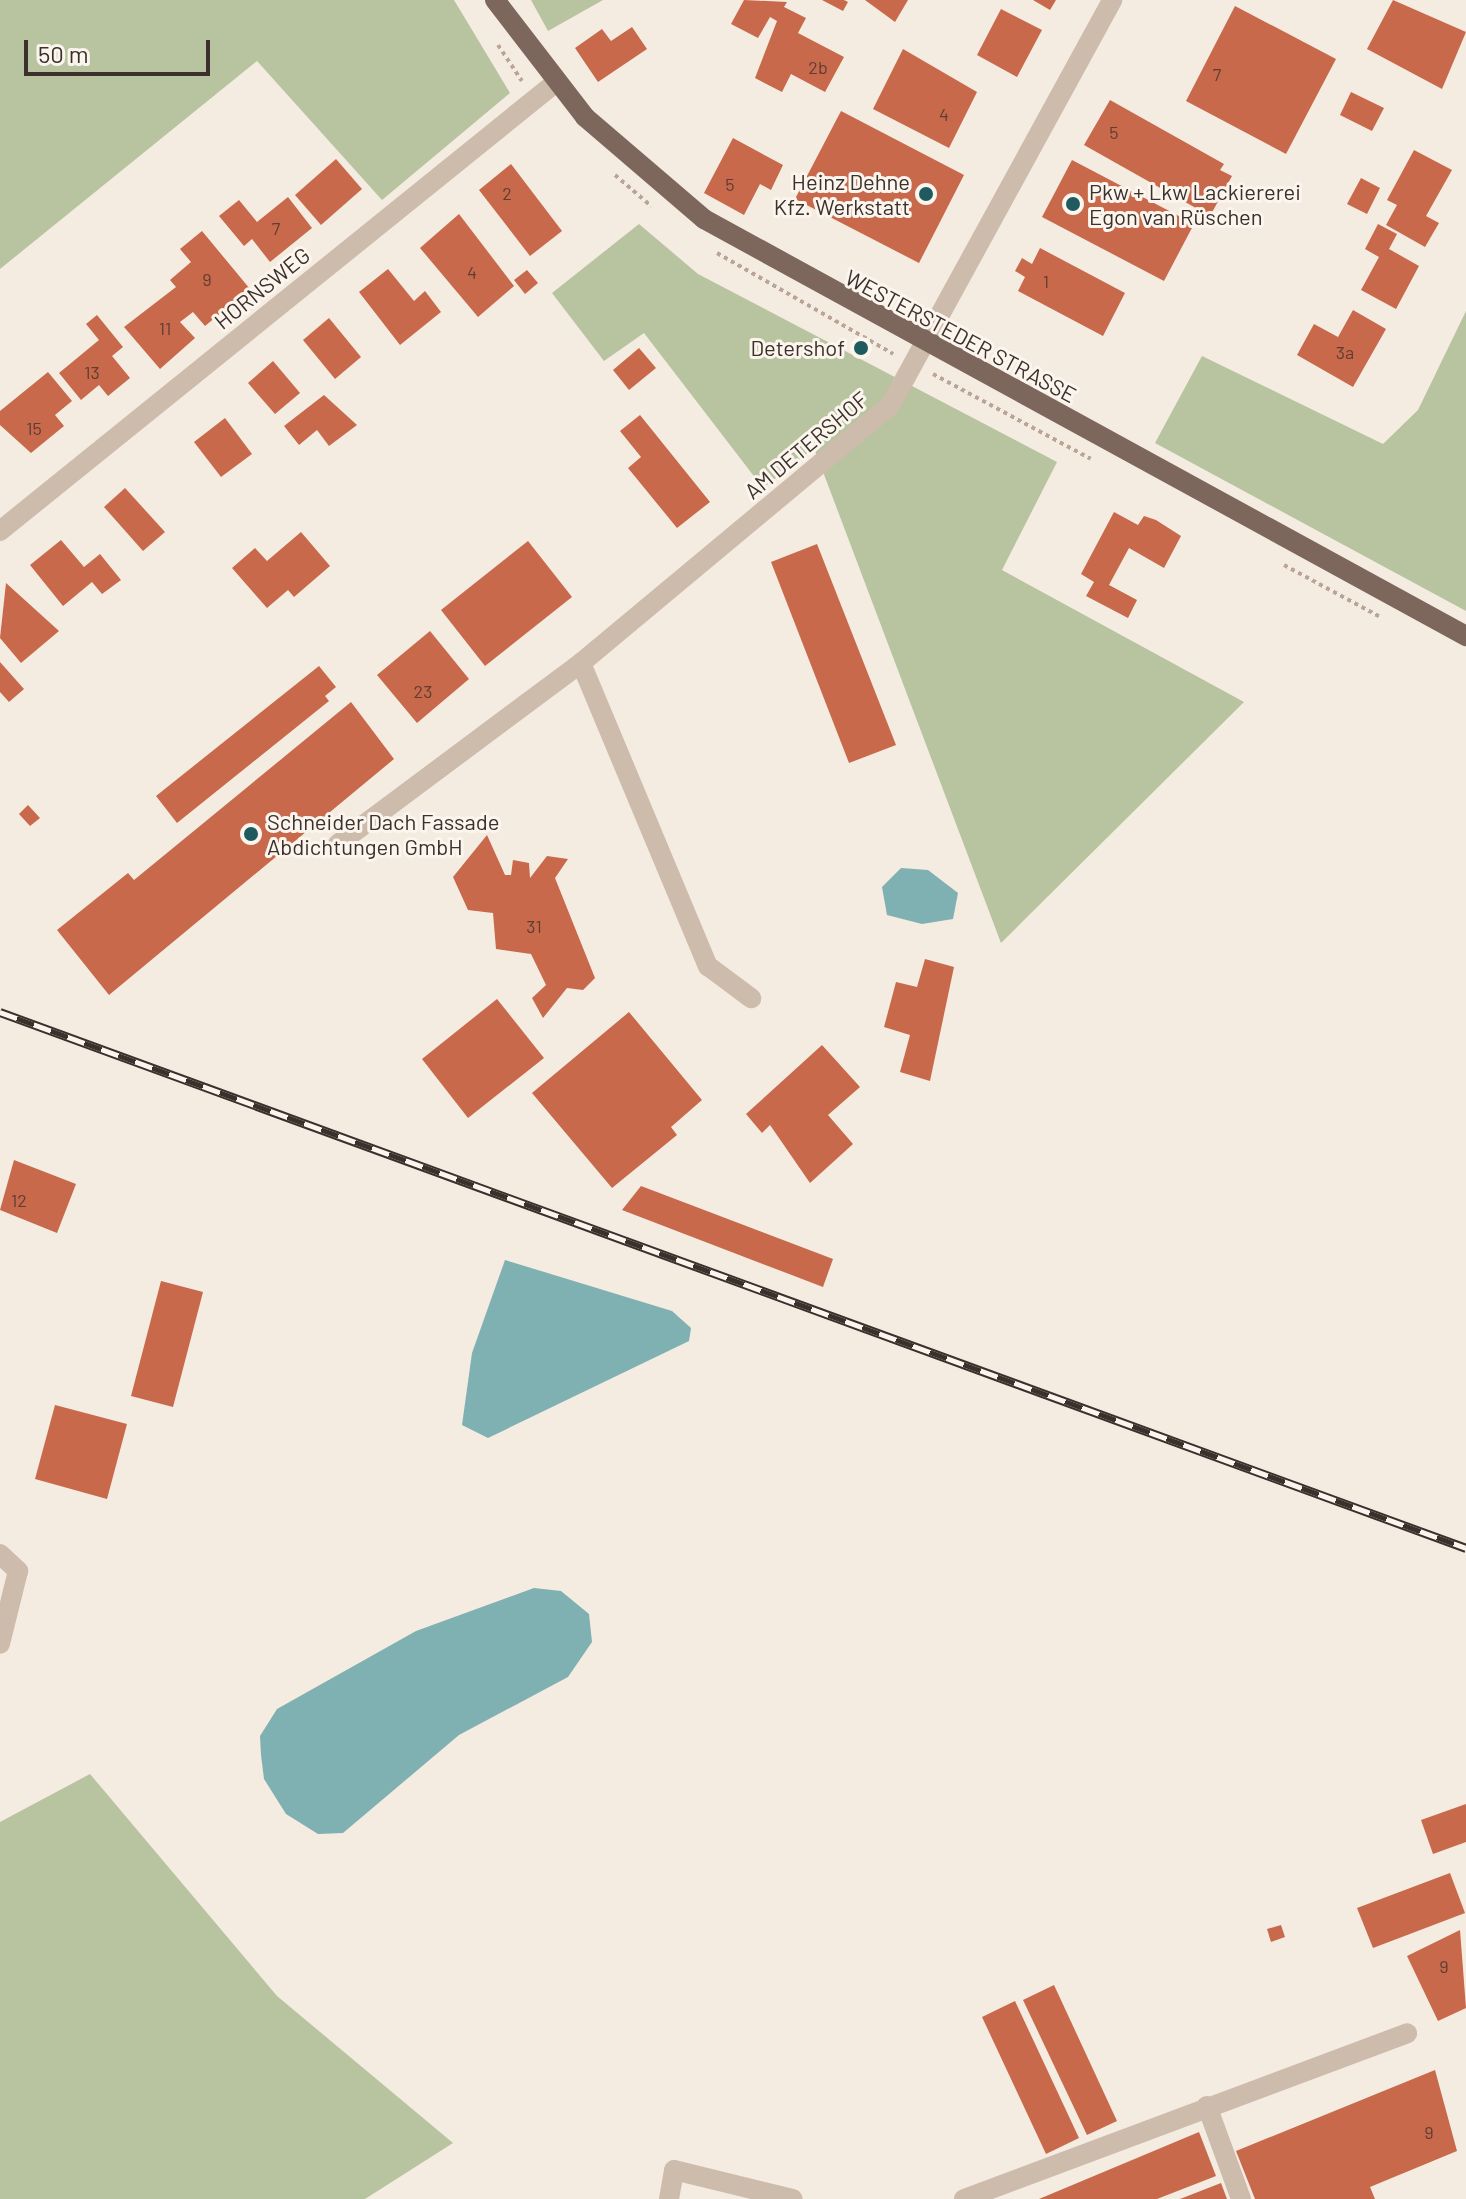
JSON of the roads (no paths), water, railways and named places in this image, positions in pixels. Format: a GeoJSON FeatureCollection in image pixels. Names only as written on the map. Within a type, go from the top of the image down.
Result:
{"type":"FeatureCollection","features":[{"type":"Feature","properties":{"kind":"main road","name":"WESTERSTEDER STRASSE"},"geometry":{"type":"LineString","coordinates":[[495,0],[555,83],[623,155],[704,219],[925,344],[1466,636]]}},
{"type":"Feature","properties":{"kind":"street","name":"AM DETERSHOF"},"geometry":{"type":"LineString","coordinates":[[338,844],[581,663],[890,406],[1112,0]]}},
{"type":"Feature","properties":{"kind":"street","name":"HORNSWEG"},"geometry":{"type":"LineString","coordinates":[[0,531],[555,83]]}},
{"type":"Feature","properties":{"kind":"street"},"geometry":{"type":"LineString","coordinates":[[581,663],[708,966],[751,998]]}},
{"type":"Feature","properties":{"kind":"street"},"geometry":{"type":"LineString","coordinates":[[0,1554],[18,1571],[0,1644]]}},
{"type":"Feature","properties":{"kind":"street"},"geometry":{"type":"LineString","coordinates":[[964,2199],[1407,2033]]}},
{"type":"Feature","properties":{"kind":"street"},"geometry":{"type":"LineString","coordinates":[[1207,2106],[1241,2199]]}},
{"type":"Feature","properties":{"kind":"street"},"geometry":{"type":"LineString","coordinates":[[669,2199],[674,2170],[793,2199]]}},
{"type":"Feature","properties":{"kind":"water"},"geometry":{"type":"Polygon","coordinates":[[[901,868],[928,870],[958,893],[953,919],[922,924],[887,915],[882,887],[901,868]]]}},
{"type":"Feature","properties":{"kind":"water"},"geometry":{"type":"Polygon","coordinates":[[[505,1260],[672,1311],[691,1328],[689,1341],[488,1438],[462,1425],[472,1353],[505,1260]]]}},
{"type":"Feature","properties":{"kind":"water"},"geometry":{"type":"Polygon","coordinates":[[[534,1588],[561,1591],[589,1614],[592,1642],[568,1677],[459,1735],[343,1833],[318,1834],[286,1814],[264,1779],[261,1755],[260,1736],[277,1709],[416,1631],[534,1588]]]}},
{"type":"Feature","properties":{"kind":"railway"},"geometry":{"type":"LineString","coordinates":[[0,1012],[1466,1548]]}},
{"type":"Feature","properties":{"kind":"place","name":"Heinz Dehne Kfz. Werkstatt"},"geometry":{"type":"Point","coordinates":[926,194]}},
{"type":"Feature","properties":{"kind":"place","name":"Pkw + Lkw Lackiererei Egon van Rüschen"},"geometry":{"type":"Point","coordinates":[1073,204]}},
{"type":"Feature","properties":{"kind":"place","name":"Detershof"},"geometry":{"type":"Point","coordinates":[861,348]}},
{"type":"Feature","properties":{"kind":"place","name":"Schneider Dach Fassade Abdichtungen GmbH"},"geometry":{"type":"Point","coordinates":[251,834]}}]}
